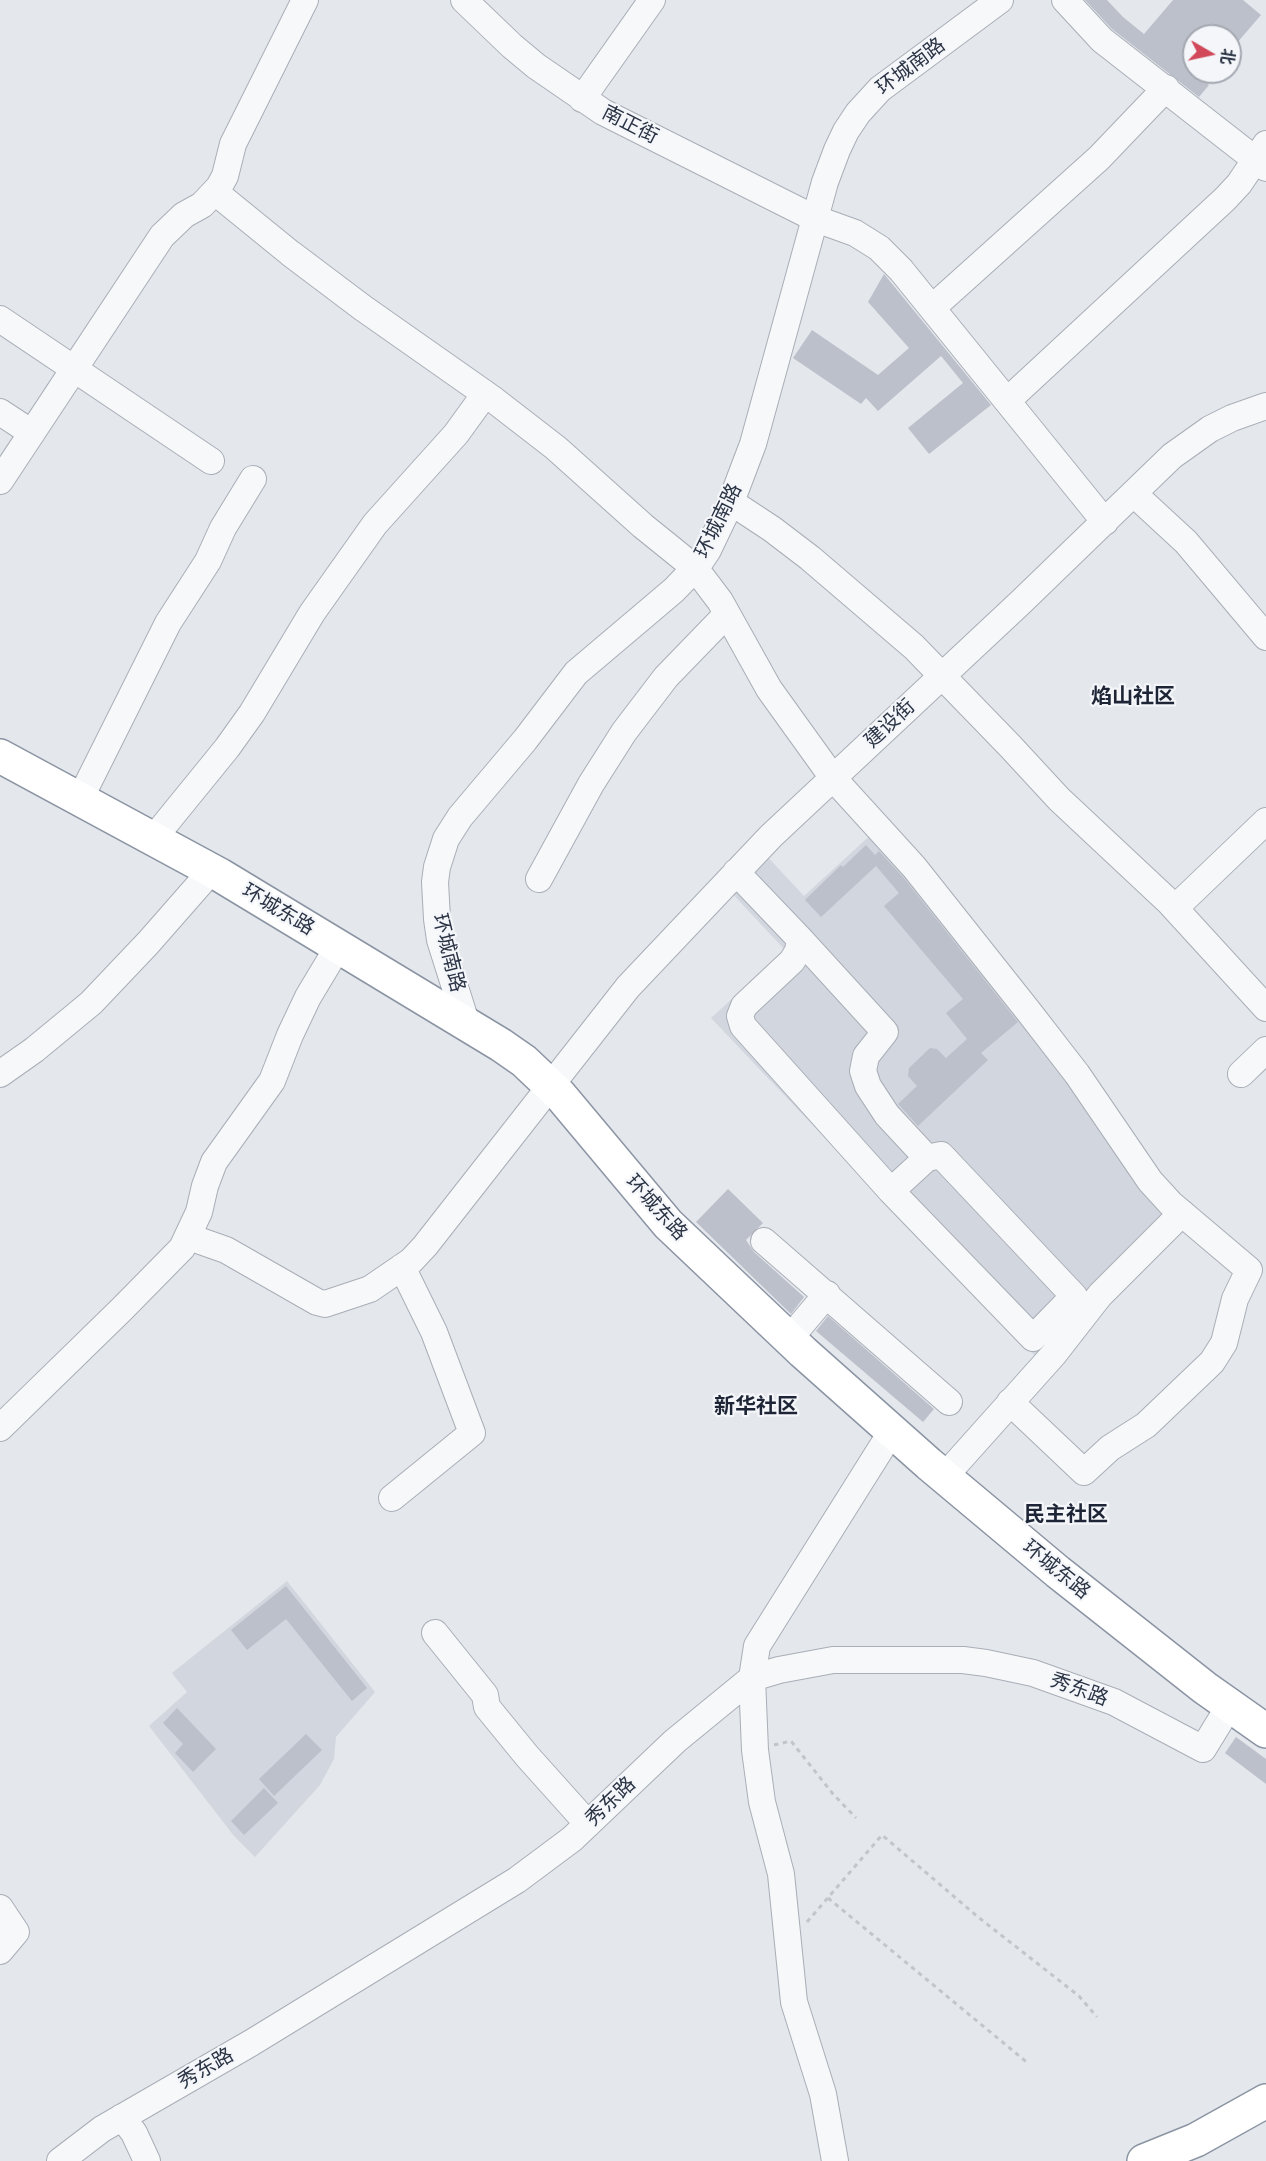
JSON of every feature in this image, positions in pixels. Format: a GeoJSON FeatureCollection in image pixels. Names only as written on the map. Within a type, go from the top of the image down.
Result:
{"type":"FeatureCollection","features":[{"type":"Feature","properties":{"kind":"highway","name":"环城东路"},"geometry":{"type":"LineString","coordinates":[[0,756],[212,870],[524,1061],[550,1085],[668,1224],[789,1338],[944,1477],[1122,1623],[1266,1731]]}},
{"type":"Feature","properties":{"kind":"highway"},"geometry":{"type":"LineString","coordinates":[[1144,2161],[1196,2140],[1266,2101]]}},
{"type":"Feature","properties":{"kind":"highway"},"geometry":{"type":"LineString","coordinates":[[1202,2161],[1266,2126]]}},
{"type":"Feature","properties":{"kind":"street"},"geometry":{"type":"LineString","coordinates":[[0,481],[162,236],[184,215],[202,206],[215,192],[225,176],[233,144],[305,0]]}},
{"type":"Feature","properties":{"kind":"street","name":"南正街"},"geometry":{"type":"LineString","coordinates":[[464,0],[512,46],[582,99],[603,112],[816,219],[855,233],[879,248],[901,270],[1104,522]]}},
{"type":"Feature","properties":{"kind":"street"},"geometry":{"type":"LineString","coordinates":[[582,99],[652,0]]}},
{"type":"Feature","properties":{"kind":"street","name":"环城南路"},"geometry":{"type":"LineString","coordinates":[[467,1025],[440,940],[436,919],[435,882],[446,839],[460,817],[525,740],[576,673],[674,590],[708,550],[731,502],[753,444],[825,182],[846,131],[880,89],[1000,0]]}},
{"type":"Feature","properties":{"kind":"street"},"geometry":{"type":"LineString","coordinates":[[1007,401],[1225,199],[1262,157],[1102,40],[1065,0]]}},
{"type":"Feature","properties":{"kind":"street"},"geometry":{"type":"LineString","coordinates":[[932,308],[1099,158],[1166,88]]}},
{"type":"Feature","properties":{"kind":"street"},"geometry":{"type":"LineString","coordinates":[[215,192],[345,294],[485,394],[555,448],[643,526],[695,568],[727,614],[769,689],[833,778],[914,867],[972,939],[1077,1074],[1150,1181],[1182,1213],[1249,1270],[1235,1299],[1224,1343],[1212,1362],[1146,1425],[1110,1449],[1084,1472],[1010,1402]]}},
{"type":"Feature","properties":{"kind":"street"},"geometry":{"type":"LineString","coordinates":[[0,319],[211,461]]}},
{"type":"Feature","properties":{"kind":"street"},"geometry":{"type":"LineString","coordinates":[[153,839],[228,748],[252,713],[312,612],[375,524],[456,434],[485,394]]}},
{"type":"Feature","properties":{"kind":"street","name":"建设街"},"geometry":{"type":"LineString","coordinates":[[189,1238],[226,1250],[316,1302],[325,1304],[370,1289],[402,1267],[425,1246],[628,987],[771,836],[1190,442],[1232,418],[1266,406]]}},
{"type":"Feature","properties":{"kind":"street"},"geometry":{"type":"LineString","coordinates":[[0,412],[32,433]]}},
{"type":"Feature","properties":{"kind":"street"},"geometry":{"type":"LineString","coordinates":[[80,799],[168,623],[208,561],[223,528],[253,479]]}},
{"type":"Feature","properties":{"kind":"street"},"geometry":{"type":"LineString","coordinates":[[1134,494],[1186,542],[1266,637]]}},
{"type":"Feature","properties":{"kind":"street"},"geometry":{"type":"LineString","coordinates":[[731,502],[772,528],[848,589],[914,647],[1066,806],[1175,908],[1266,1008]]}},
{"type":"Feature","properties":{"kind":"street"},"geometry":{"type":"LineString","coordinates":[[539,879],[591,784],[624,732],[666,677],[727,614]]}},
{"type":"Feature","properties":{"kind":"street"},"geometry":{"type":"LineString","coordinates":[[1175,908],[1266,821]]}},
{"type":"Feature","properties":{"kind":"street"},"geometry":{"type":"LineString","coordinates":[[0,1074],[34,1050],[91,1003],[212,870]]}},
{"type":"Feature","properties":{"kind":"street"},"geometry":{"type":"LineString","coordinates":[[736,872],[885,1032],[866,1056],[863,1071],[867,1086],[887,1115],[927,1158]]}},
{"type":"Feature","properties":{"kind":"street"},"geometry":{"type":"LineString","coordinates":[[800,939],[798,951],[792,961],[744,1005],[740,1016],[741,1022],[891,1191],[1033,1338],[1074,1296],[941,1155],[927,1158],[891,1191]]}},
{"type":"Feature","properties":{"kind":"street"},"geometry":{"type":"LineString","coordinates":[[0,1428],[130,1302],[182,1248],[189,1238],[199,1212],[214,1162],[272,1081],[308,997],[338,947]]}},
{"type":"Feature","properties":{"kind":"street"},"geometry":{"type":"LineString","coordinates":[[1240,1074],[1266,1050]]}},
{"type":"Feature","properties":{"kind":"street"},"geometry":{"type":"LineString","coordinates":[[944,1477],[1054,1354],[1100,1295],[1182,1213]]}},
{"type":"Feature","properties":{"kind":"street"},"geometry":{"type":"LineString","coordinates":[[764,1241],[949,1402]]}},
{"type":"Feature","properties":{"kind":"street"},"geometry":{"type":"LineString","coordinates":[[392,1498],[472,1432],[434,1332],[402,1267]]}},
{"type":"Feature","properties":{"kind":"street"},"geometry":{"type":"LineString","coordinates":[[789,1338],[827,1294]]}},
{"type":"Feature","properties":{"kind":"street"},"geometry":{"type":"LineString","coordinates":[[835,2161],[823,2094],[794,2002],[781,1874],[762,1802],[755,1750],[752,1678],[757,1646],[892,1431]]}},
{"type":"Feature","properties":{"kind":"street"},"geometry":{"type":"LineString","coordinates":[[435,1633],[485,1695],[487,1707],[588,1824]]}},
{"type":"Feature","properties":{"kind":"street","name":"秀东路"},"geometry":{"type":"LineString","coordinates":[[60,2161],[102,2129],[251,2043],[517,1880],[588,1824],[675,1741],[752,1678],[778,1670],[833,1660],[963,1660],[986,1663],[1033,1673],[1114,1702],[1203,1749],[1230,1705]]}},
{"type":"Feature","properties":{"kind":"street"},"geometry":{"type":"LineString","coordinates":[[0,1908],[16,1932],[0,1951]]}},
{"type":"Feature","properties":{"kind":"street"},"geometry":{"type":"LineString","coordinates":[[122,2117],[134,2133],[147,2161]]}},
{"type":"Feature","properties":{"kind":"path"},"geometry":{"type":"LineString","coordinates":[[755,1750],[791,1741],[832,1794],[856,1818]]}},
{"type":"Feature","properties":{"kind":"path"},"geometry":{"type":"LineString","coordinates":[[788,1942],[882,1835],[978,1917],[1079,1996],[1097,2017]]}},
{"type":"Feature","properties":{"kind":"path"},"geometry":{"type":"LineString","coordinates":[[828,1898],[1029,2064]]}},
{"type":"Feature","properties":{"kind":"shaded area"},"geometry":{"type":"Polygon","coordinates":[[[875,831],[1176,1214],[1039,1360],[711,1018],[785,950],[729,890],[764,853],[804,896],[875,831]]]}},
{"type":"Feature","properties":{"kind":"shaded area"},"geometry":{"type":"Polygon","coordinates":[[[287,1581],[375,1692],[336,1737],[334,1759],[320,1785],[255,1857],[234,1836],[149,1726],[187,1692],[172,1673],[287,1581]]]}},
{"type":"Feature","properties":{"kind":"building"},"geometry":{"type":"Polygon","coordinates":[[[1085,0],[1107,0],[1144,34],[1173,0],[1243,0],[1261,15],[1242,37],[1242,24],[1182,24],[1182,84],[1112,29],[1085,0]]]}},
{"type":"Feature","properties":{"kind":"building"},"geometry":{"type":"Polygon","coordinates":[[[1182,84],[1208,84],[1199,97],[1182,84]]]}},
{"type":"Feature","properties":{"kind":"building"},"geometry":{"type":"Polygon","coordinates":[[[884,274],[991,405],[929,454],[908,428],[963,383],[941,356],[878,411],[866,398],[861,404],[793,358],[812,330],[878,375],[909,348],[868,302],[884,274]]]}},
{"type":"Feature","properties":{"kind":"building"},"geometry":{"type":"Polygon","coordinates":[[[866,845],[875,855],[879,851],[903,877],[1018,1022],[981,1053],[988,1060],[918,1126],[898,1104],[917,1086],[908,1076],[909,1068],[930,1048],[937,1049],[946,1058],[967,1039],[946,1013],[963,999],[884,906],[899,893],[876,866],[821,917],[805,900],[841,865],[843,867],[866,845]]]}},
{"type":"Feature","properties":{"kind":"building"},"geometry":{"type":"Polygon","coordinates":[[[728,1189],[763,1223],[746,1240],[754,1252],[804,1297],[791,1314],[696,1222],[728,1189]]]}},
{"type":"Feature","properties":{"kind":"building"},"geometry":{"type":"Polygon","coordinates":[[[828,1316],[934,1409],[923,1422],[816,1331],[828,1316]]]}},
{"type":"Feature","properties":{"kind":"building"},"geometry":{"type":"Polygon","coordinates":[[[286,1586],[367,1688],[352,1701],[286,1619],[247,1650],[231,1630],[286,1586]]]}},
{"type":"Feature","properties":{"kind":"building"},"geometry":{"type":"Polygon","coordinates":[[[177,1708],[216,1749],[193,1772],[175,1753],[183,1744],[163,1723],[177,1708]]]}},
{"type":"Feature","properties":{"kind":"building"},"geometry":{"type":"Polygon","coordinates":[[[306,1734],[322,1750],[274,1796],[259,1779],[306,1734]]]}},
{"type":"Feature","properties":{"kind":"building"},"geometry":{"type":"Polygon","coordinates":[[[1236,1737],[1266,1759],[1266,1784],[1225,1753],[1236,1737]]]}},
{"type":"Feature","properties":{"kind":"building"},"geometry":{"type":"Polygon","coordinates":[[[264,1788],[278,1803],[244,1835],[231,1821],[264,1788]]]}},
{"type":"Feature","properties":{"kind":"district","name":"焰山社区"},"geometry":{"type":"Point","coordinates":[1133,697]}},
{"type":"Feature","properties":{"kind":"district","name":"新华社区"},"geometry":{"type":"Point","coordinates":[756,1407]}},
{"type":"Feature","properties":{"kind":"district","name":"民主社区"},"geometry":{"type":"Point","coordinates":[1066,1515]}}]}
